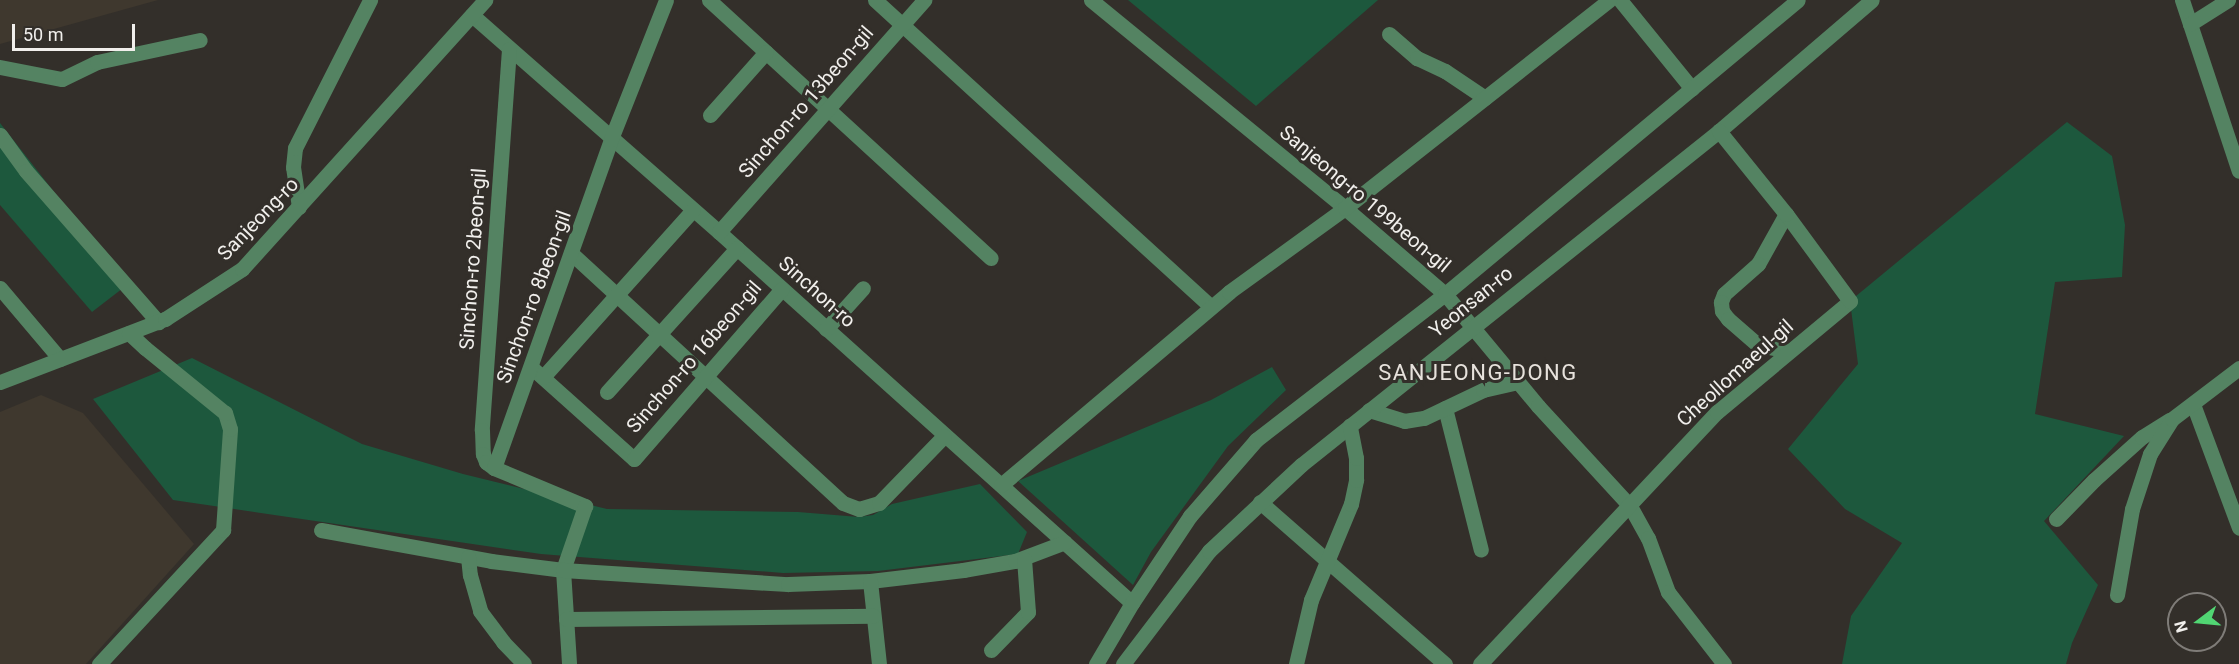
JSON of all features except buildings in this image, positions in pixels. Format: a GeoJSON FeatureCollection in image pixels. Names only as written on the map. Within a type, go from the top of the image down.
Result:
{"type":"FeatureCollection","features":[{"type":"Feature","properties":{"kind":"street"},"geometry":{"type":"LineString","coordinates":[[299,207],[292,167],[295,148],[370,0]]}},
{"type":"Feature","properties":{"kind":"street","name":"Sanjeong-ro"},"geometry":{"type":"LineString","coordinates":[[0,382],[158,322],[193,303],[242,269],[485,0]]}},
{"type":"Feature","properties":{"kind":"street","name":"Sinchon-ro 8beon-gil"},"geometry":{"type":"LineString","coordinates":[[494,468],[537,372],[572,253],[611,139],[666,0]]}},
{"type":"Feature","properties":{"kind":"street"},"geometry":{"type":"LineString","coordinates":[[709,0],[991,258]]}},
{"type":"Feature","properties":{"kind":"street"},"geometry":{"type":"LineString","coordinates":[[875,0],[1212,307]]}},
{"type":"Feature","properties":{"kind":"street","name":"Sinchon-ro 13beon-gil"},"geometry":{"type":"LineString","coordinates":[[719,232],[830,110],[924,0]]}},
{"type":"Feature","properties":{"kind":"street","name":"Sanjeong-ro 199beon-gil"},"geometry":{"type":"LineString","coordinates":[[1090,0],[1345,208],[1445,294],[1593,469],[1630,506],[1648,538],[1668,592],[1724,664]]}},
{"type":"Feature","properties":{"kind":"street"},"geometry":{"type":"LineString","coordinates":[[1001,485],[1212,307],[1345,208],[1609,0]]}},
{"type":"Feature","properties":{"kind":"street"},"geometry":{"type":"LineString","coordinates":[[1620,0],[1692,88]]}},
{"type":"Feature","properties":{"kind":"street","name":"Yeonsan-ro"},"geometry":{"type":"LineString","coordinates":[[1096,664],[1132,603],[1190,516],[1256,440],[1445,294],[1798,0]]}},
{"type":"Feature","properties":{"kind":"street","name":"Yeonsan-ro"},"geometry":{"type":"LineString","coordinates":[[1123,664],[1209,551],[1260,502],[1369,410],[1719,131],[1872,0]]}},
{"type":"Feature","properties":{"kind":"street"},"geometry":{"type":"LineString","coordinates":[[2182,0],[2239,171]]}},
{"type":"Feature","properties":{"kind":"street"},"geometry":{"type":"LineString","coordinates":[[2190,24],[2228,0]]}},
{"type":"Feature","properties":{"kind":"street","name":"Sinchon-ro"},"geometry":{"type":"LineString","coordinates":[[472,15],[737,248],[1132,603]]}},
{"type":"Feature","properties":{"kind":"street"},"geometry":{"type":"LineString","coordinates":[[1389,33],[1417,58],[1445,71],[1485,98]]}},
{"type":"Feature","properties":{"kind":"street"},"geometry":{"type":"LineString","coordinates":[[0,67],[62,79],[97,62],[200,40]]}},
{"type":"Feature","properties":{"kind":"street","name":"Sinchon-ro 2beon-gil"},"geometry":{"type":"LineString","coordinates":[[494,468],[486,462],[482,430],[509,49]]}},
{"type":"Feature","properties":{"kind":"street"},"geometry":{"type":"LineString","coordinates":[[710,115],[766,52]]}},
{"type":"Feature","properties":{"kind":"street","name":"Cheollomaeul-gil"},"geometry":{"type":"LineString","coordinates":[[1480,664],[1717,412],[1850,301],[1786,214],[1719,131]]}},
{"type":"Feature","properties":{"kind":"street"},"geometry":{"type":"LineString","coordinates":[[0,135],[26,171],[158,322]]}},
{"type":"Feature","properties":{"kind":"street"},"geometry":{"type":"LineString","coordinates":[[537,372],[616,295],[693,210]]}},
{"type":"Feature","properties":{"kind":"street"},"geometry":{"type":"LineString","coordinates":[[1786,214],[1758,264],[1724,294],[1721,302],[1722,311],[1728,320],[1758,345],[1788,351]]}},
{"type":"Feature","properties":{"kind":"street"},"geometry":{"type":"LineString","coordinates":[[607,392],[737,248]]}},
{"type":"Feature","properties":{"kind":"street"},"geometry":{"type":"LineString","coordinates":[[572,253],[843,503],[859,509],[879,503],[945,436]]}},
{"type":"Feature","properties":{"kind":"street"},"geometry":{"type":"LineString","coordinates":[[0,288],[60,359]]}},
{"type":"Feature","properties":{"kind":"street"},"geometry":{"type":"LineString","coordinates":[[826,329],[863,288]]}},
{"type":"Feature","properties":{"kind":"street","name":"Sinchon-ro 16beon-gil"},"geometry":{"type":"LineString","coordinates":[[537,372],[634,459],[782,289]]}},
{"type":"Feature","properties":{"kind":"street"},"geometry":{"type":"LineString","coordinates":[[108,661],[223,530],[230,429],[225,413],[129,333]]}},
{"type":"Feature","properties":{"kind":"street"},"geometry":{"type":"LineString","coordinates":[[2056,519],[2094,480],[2142,437],[2172,419],[2239,368]]}},
{"type":"Feature","properties":{"kind":"street"},"geometry":{"type":"LineString","coordinates":[[1369,410],[1404,421],[1424,418],[1483,390],[1518,382]]}},
{"type":"Feature","properties":{"kind":"street"},"geometry":{"type":"LineString","coordinates":[[2193,404],[2239,528]]}},
{"type":"Feature","properties":{"kind":"street"},"geometry":{"type":"LineString","coordinates":[[1445,408],[1481,550]]}},
{"type":"Feature","properties":{"kind":"street"},"geometry":{"type":"LineString","coordinates":[[2117,595],[2122,554],[2139,482],[2150,454],[2172,419]]}},
{"type":"Feature","properties":{"kind":"street"},"geometry":{"type":"LineString","coordinates":[[1296,664],[1311,600],[1351,504],[1356,480],[1356,458],[1350,426]]}},
{"type":"Feature","properties":{"kind":"street"},"geometry":{"type":"LineString","coordinates":[[494,468],[585,506],[563,570],[569,664]]}},
{"type":"Feature","properties":{"kind":"street"},"geometry":{"type":"LineString","coordinates":[[1260,502],[1445,664]]}},
{"type":"Feature","properties":{"kind":"street"},"geometry":{"type":"LineString","coordinates":[[321,530],[468,557],[563,570],[788,584],[870,581],[963,570],[1024,559],[1065,542]]}},
{"type":"Feature","properties":{"kind":"street"},"geometry":{"type":"LineString","coordinates":[[468,557],[470,575],[480,611],[496,635],[524,664]]}},
{"type":"Feature","properties":{"kind":"street"},"geometry":{"type":"LineString","coordinates":[[991,650],[1028,612],[1024,559]]}},
{"type":"Feature","properties":{"kind":"street"},"geometry":{"type":"LineString","coordinates":[[870,581],[879,664]]}},
{"type":"Feature","properties":{"kind":"street"},"geometry":{"type":"LineString","coordinates":[[566,619],[873,616]]}},
{"type":"Feature","properties":{"kind":"shaded area"},"geometry":{"type":"Polygon","coordinates":[[[0,0],[158,0],[0,44],[0,0]]]}},
{"type":"Feature","properties":{"kind":"shaded area"},"geometry":{"type":"Polygon","coordinates":[[[41,395],[83,413],[194,544],[86,664],[0,664],[0,412],[41,395]]]}},
{"type":"Feature","properties":{"kind":"green space"},"geometry":{"type":"Polygon","coordinates":[[[1128,0],[1378,0],[1256,106],[1128,0]]]}},
{"type":"Feature","properties":{"kind":"green space"},"geometry":{"type":"Polygon","coordinates":[[[2067,122],[2112,156],[2125,225],[2122,277],[2055,282],[2035,414],[2124,436],[2044,521],[2098,585],[2072,643],[2066,664],[1842,664],[1851,616],[1902,543],[1845,509],[1788,449],[1858,364],[1850,301],[2067,122]]]}},
{"type":"Feature","properties":{"kind":"green space"},"geometry":{"type":"Polygon","coordinates":[[[0,123],[127,285],[92,312],[0,205],[0,123]]]}},
{"type":"Feature","properties":{"kind":"green space"},"geometry":{"type":"Polygon","coordinates":[[[192,358],[362,444],[463,474],[607,509],[798,512],[859,517],[873,515],[892,504],[980,484],[1027,532],[1018,554],[878,571],[783,573],[541,554],[173,500],[93,399],[192,358]]]}},
{"type":"Feature","properties":{"kind":"green space"},"geometry":{"type":"Polygon","coordinates":[[[1272,367],[1286,390],[1228,446],[1151,552],[1133,585],[1018,481],[1211,400],[1272,367]]]}},
{"type":"Feature","properties":{"kind":"district","name":"SANJEONG-DONG"},"geometry":{"type":"Point","coordinates":[1478,373]}}]}
